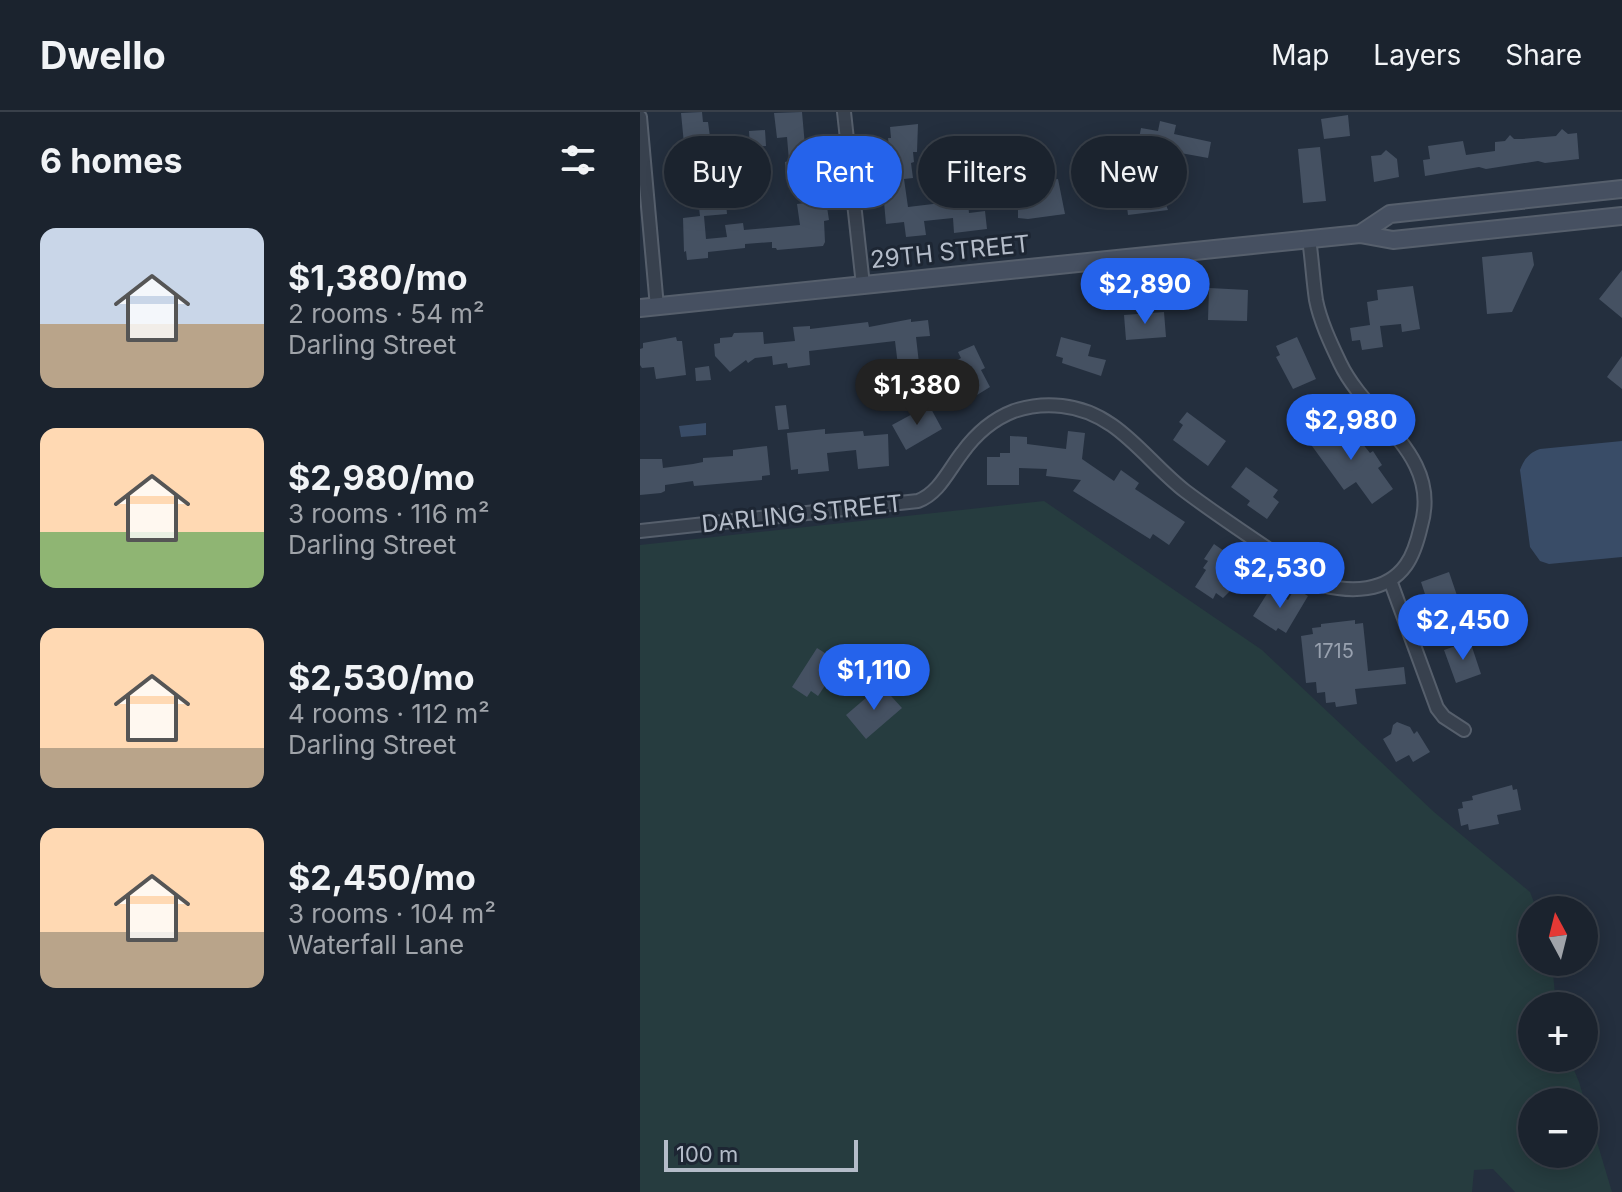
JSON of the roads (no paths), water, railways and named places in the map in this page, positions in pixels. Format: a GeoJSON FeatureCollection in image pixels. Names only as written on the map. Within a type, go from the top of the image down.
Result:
{"type":"FeatureCollection","features":[{"type":"Feature","properties":{"kind":"street"},"geometry":{"type":"LineString","coordinates":[[844,112],[863,285]]}},
{"type":"Feature","properties":{"kind":"street"},"geometry":{"type":"LineString","coordinates":[[640,117],[648,308]]}},
{"type":"Feature","properties":{"kind":"street","name":"29TH STREET"},"geometry":{"type":"LineString","coordinates":[[1360,234],[1390,214],[1622,189]]}},
{"type":"Feature","properties":{"kind":"street","name":"29TH STREET"},"geometry":{"type":"LineString","coordinates":[[648,308],[1360,234],[1393,240],[1622,216]]}},
{"type":"Feature","properties":{"kind":"street"},"geometry":{"type":"LineString","coordinates":[[1309,239],[1316,304],[1341,366],[1421,473],[1427,494],[1425,514],[1405,567],[1390,580],[1437,708],[1444,717],[1464,730]]}},
{"type":"Feature","properties":{"kind":"street","name":"DARLING STREET"},"geometry":{"type":"LineString","coordinates":[[640,531],[918,501],[932,496],[963,451],[995,421],[1022,409],[1054,405],[1080,408],[1102,417],[1124,432],[1183,490],[1322,585],[1347,591],[1370,588],[1390,580]]}},
{"type":"Feature","properties":{"kind":"water"},"geometry":{"type":"Polygon","coordinates":[[[706,423],[706,435],[681,437],[679,426],[706,423]]]}},
{"type":"Feature","properties":{"kind":"water"},"geometry":{"type":"Polygon","coordinates":[[[1622,441],[1622,557],[1549,564],[1540,561],[1530,547],[1520,470],[1525,460],[1540,449],[1622,441]]]}}]}
